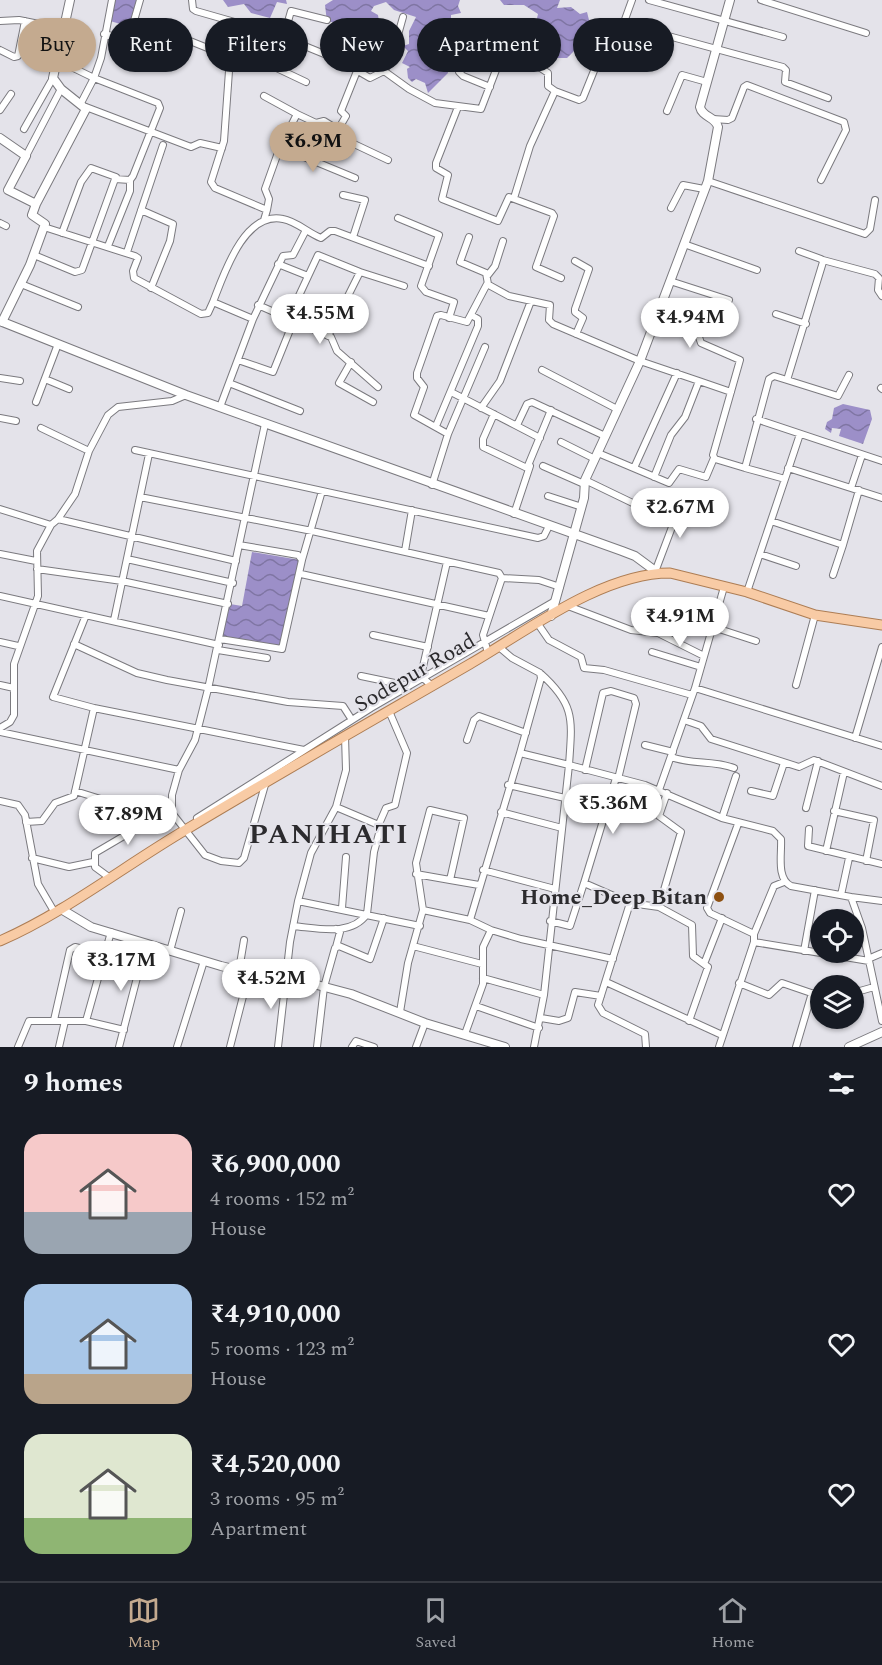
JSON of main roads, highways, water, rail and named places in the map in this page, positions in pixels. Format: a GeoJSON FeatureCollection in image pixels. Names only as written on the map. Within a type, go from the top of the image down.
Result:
{"type":"FeatureCollection","features":[{"type":"Feature","properties":{"kind":"main road","name":"Sodepur Road"},"geometry":{"type":"LineString","coordinates":[[0,942],[58,911],[185,828],[265,785],[432,686],[486,649],[500,646],[568,606],[610,585],[656,572],[670,573],[747,592],[815,615],[882,625]]}},
{"type":"Feature","properties":{"kind":"water"},"geometry":{"type":"Polygon","coordinates":[[[115,0],[137,0],[133,18],[111,18],[115,0]]]}},
{"type":"Feature","properties":{"kind":"water"},"geometry":{"type":"Polygon","coordinates":[[[223,0],[286,0],[287,4],[277,2],[270,18],[251,13],[244,4],[228,7],[223,0]]]}},
{"type":"Feature","properties":{"kind":"water"},"geometry":{"type":"Polygon","coordinates":[[[333,0],[460,0],[458,6],[461,13],[451,15],[451,18],[417,18],[417,72],[448,73],[428,93],[425,83],[416,79],[412,82],[408,78],[407,69],[410,67],[405,64],[408,51],[405,45],[409,44],[409,31],[416,17],[394,10],[386,2],[374,6],[371,11],[378,15],[378,18],[327,18],[325,5],[333,0]]]}},
{"type":"Feature","properties":{"kind":"water"},"geometry":{"type":"Polygon","coordinates":[[[500,0],[560,0],[557,8],[571,7],[580,14],[587,12],[588,18],[573,18],[573,52],[567,58],[561,58],[561,18],[537,18],[538,14],[524,5],[504,5],[500,0]]]}},
{"type":"Feature","properties":{"kind":"water"},"geometry":{"type":"Polygon","coordinates":[[[843,404],[870,410],[872,419],[863,444],[839,436],[841,429],[832,428],[831,433],[825,429],[827,422],[832,419],[834,408],[843,404]]]}},
{"type":"Feature","properties":{"kind":"water"},"geometry":{"type":"Polygon","coordinates":[[[252,552],[300,560],[282,646],[222,638],[230,604],[242,606],[252,552]]]}},
{"type":"Feature","properties":{"kind":"place","name":"Home_Deep Bitan"},"geometry":{"type":"Point","coordinates":[719,897]}},
{"type":"Feature","properties":{"kind":"district","name":"PANIHATI"},"geometry":{"type":"Point","coordinates":[329,834]}}]}
